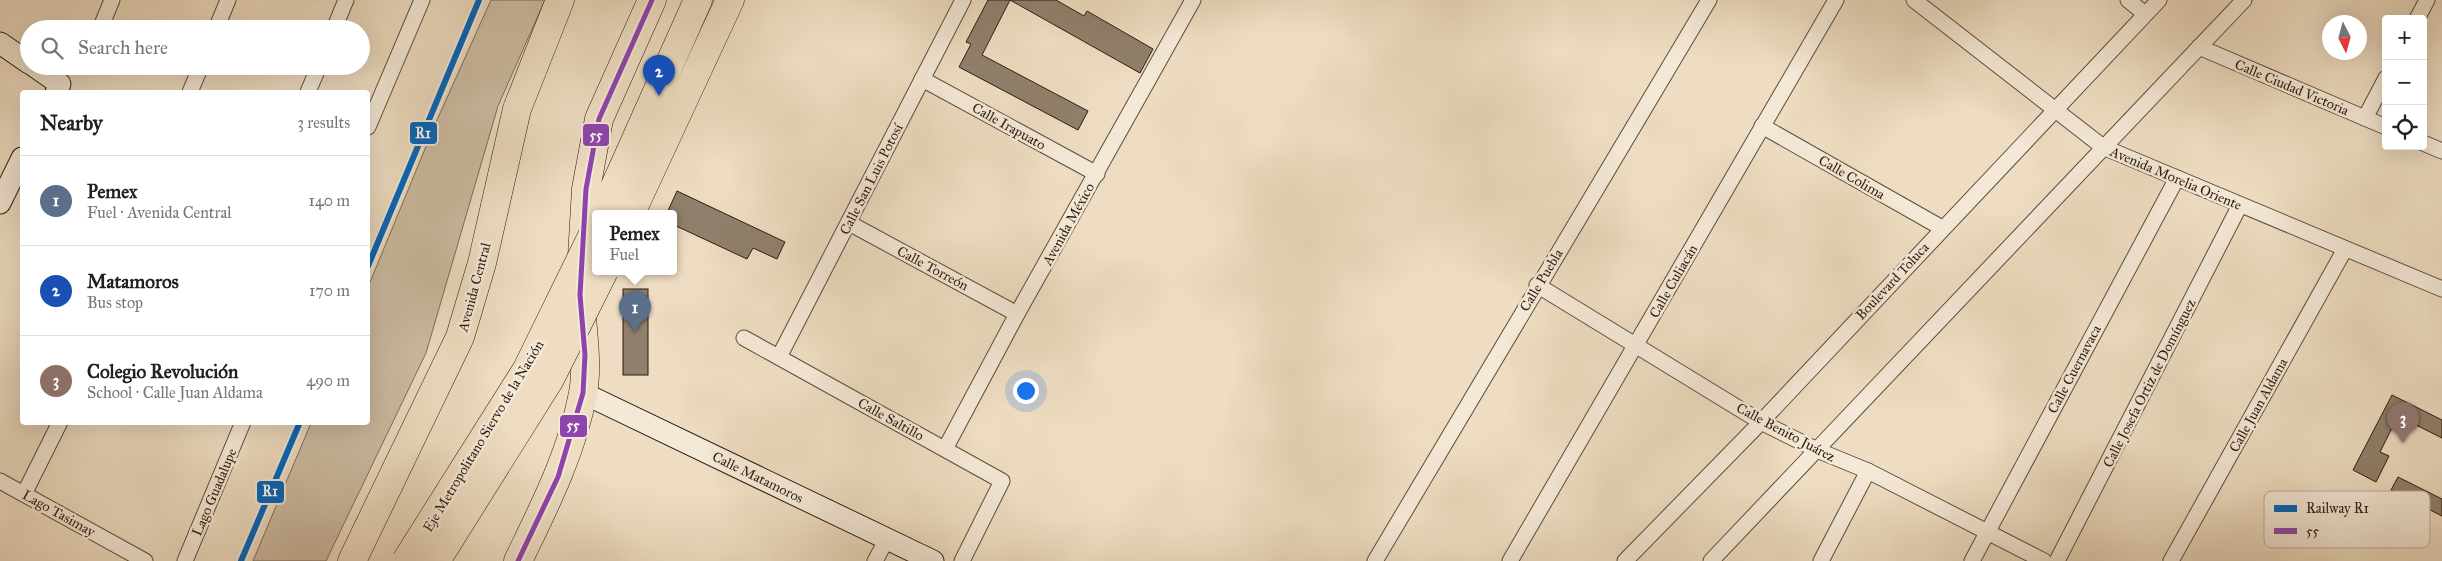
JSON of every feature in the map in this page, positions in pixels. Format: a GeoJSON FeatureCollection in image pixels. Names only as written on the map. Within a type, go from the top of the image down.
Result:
{"type":"FeatureCollection","features":[{"type":"Feature","properties":{"kind":"highway","name":"Avenida Central"},"geometry":{"type":"LineString","coordinates":[[352,561],[460,337],[482,263],[517,110],[551,18],[560,0]]}},
{"type":"Feature","properties":{"kind":"highway"},"geometry":{"type":"LineString","coordinates":[[518,561],[558,476],[583,393],[585,355],[580,296],[586,189],[599,119],[652,0]]}},
{"type":"Feature","properties":{"kind":"highway"},"geometry":{"type":"LineString","coordinates":[[604,210],[698,0]]}},
{"type":"Feature","properties":{"kind":"highway"},"geometry":{"type":"LineString","coordinates":[[632,210],[730,0]]}},
{"type":"Feature","properties":{"kind":"highway","name":"Eje Metropolitano Siervo de la Nación"},"geometry":{"type":"LineString","coordinates":[[406,561],[527,369],[592,236]]}},
{"type":"Feature","properties":{"kind":"highway","name":"Eje Metropolitano Siervo de la Nación"},"geometry":{"type":"LineString","coordinates":[[436,561],[550,379],[602,275]]}},
{"type":"Feature","properties":{"kind":"street"},"geometry":{"type":"LineString","coordinates":[[104,20],[112,0]]}},
{"type":"Feature","properties":{"kind":"street"},"geometry":{"type":"LineString","coordinates":[[220,20],[228,0]]}},
{"type":"Feature","properties":{"kind":"street"},"geometry":{"type":"LineString","coordinates":[[338,20],[346,0]]}},
{"type":"Feature","properties":{"kind":"street"},"geometry":{"type":"LineString","coordinates":[[370,122],[422,0]]}},
{"type":"Feature","properties":{"kind":"street","name":"Calle San Luis Potosí"},"geometry":{"type":"LineString","coordinates":[[780,357],[963,0]]}},
{"type":"Feature","properties":{"kind":"street","name":"Avenida México"},"geometry":{"type":"LineString","coordinates":[[945,449],[1193,0]]}},
{"type":"Feature","properties":{"kind":"street","name":"Calle Puebla"},"geometry":{"type":"LineString","coordinates":[[1375,561],[1537,285],[1709,0]]}},
{"type":"Feature","properties":{"kind":"street","name":"Calle Culiacán"},"geometry":{"type":"LineString","coordinates":[[1510,561],[1836,0]]}},
{"type":"Feature","properties":{"kind":"street","name":"Avenida Morelia Oriente"},"geometry":{"type":"LineString","coordinates":[[1914,0],[2103,148],[2442,289]]}},
{"type":"Feature","properties":{"kind":"street"},"geometry":{"type":"LineString","coordinates":[[2128,0],[2145,14]]}},
{"type":"Feature","properties":{"kind":"street","name":"Boulevard Toluca"},"geometry":{"type":"LineString","coordinates":[[1625,561],[1761,422],[2159,0]]}},
{"type":"Feature","properties":{"kind":"street"},"geometry":{"type":"LineString","coordinates":[[1711,561],[2244,0]]}},
{"type":"Feature","properties":{"kind":"street"},"geometry":{"type":"LineString","coordinates":[[2419,15],[2427,0]]}},
{"type":"Feature","properties":{"kind":"street"},"geometry":{"type":"LineString","coordinates":[[0,43],[20,57]]}},
{"type":"Feature","properties":{"kind":"street","name":"Calle Ciudad Victoria"},"geometry":{"type":"LineString","coordinates":[[2198,47],[2382,125]]}},
{"type":"Feature","properties":{"kind":"street"},"geometry":{"type":"LineString","coordinates":[[44,75],[62,90]]}},
{"type":"Feature","properties":{"kind":"street"},"geometry":{"type":"LineString","coordinates":[[191,90],[197,75]]}},
{"type":"Feature","properties":{"kind":"street"},"geometry":{"type":"LineString","coordinates":[[309,90],[315,75]]}},
{"type":"Feature","properties":{"kind":"street","name":"Calle Irapuato"},"geometry":{"type":"LineString","coordinates":[[922,79],[1097,174]]}},
{"type":"Feature","properties":{"kind":"street"},"geometry":{"type":"LineString","coordinates":[[2365,118],[2382,86]]}},
{"type":"Feature","properties":{"kind":"street","name":"Calle Colima"},"geometry":{"type":"LineString","coordinates":[[1762,126],[1942,228]]}},
{"type":"Feature","properties":{"kind":"street"},"geometry":{"type":"LineString","coordinates":[[2427,144],[2442,150]]}},
{"type":"Feature","properties":{"kind":"street"},"geometry":{"type":"LineString","coordinates":[[0,203],[20,162]]}},
{"type":"Feature","properties":{"kind":"street","name":"Calle Cuernavaca"},"geometry":{"type":"LineString","coordinates":[[1972,561],[1986,531],[2177,178]]}},
{"type":"Feature","properties":{"kind":"street","name":"Calle Josefa Ortiz de Domínguez"},"geometry":{"type":"LineString","coordinates":[[2057,561],[2240,205]]}},
{"type":"Feature","properties":{"kind":"street","name":"Calle Torreón"},"geometry":{"type":"LineString","coordinates":[[849,223],[1018,314]]}},
{"type":"Feature","properties":{"kind":"street","name":"Calle Juan Aldama"},"geometry":{"type":"LineString","coordinates":[[2171,561],[2345,249]]}},
{"type":"Feature","properties":{"kind":"street","name":"Calle Benito Juárez"},"geometry":{"type":"LineString","coordinates":[[1537,285],[1637,344],[1761,422],[1817,450],[1868,471],[2044,561]]}},
{"type":"Feature","properties":{"kind":"street","name":"Calle Saltillo"},"geometry":{"type":"LineString","coordinates":[[744,338],[1002,481],[962,561]]}},
{"type":"Feature","properties":{"kind":"street","name":"Calle Matamoros"},"geometry":{"type":"LineString","coordinates":[[583,393],[933,561]]}},
{"type":"Feature","properties":{"kind":"street"},"geometry":{"type":"LineString","coordinates":[[24,494],[58,425]]}},
{"type":"Feature","properties":{"kind":"street","name":"Lago Guadalupe"},"geometry":{"type":"LineString","coordinates":[[185,561],[242,425]]}},
{"type":"Feature","properties":{"kind":"street"},"geometry":{"type":"LineString","coordinates":[[1821,561],[1868,471]]}},
{"type":"Feature","properties":{"kind":"street","name":"Lago Tasimay"},"geometry":{"type":"LineString","coordinates":[[0,481],[145,561]]}},
{"type":"Feature","properties":{"kind":"street"},"geometry":{"type":"LineString","coordinates":[[875,561],[887,540]]}},
{"type":"Feature","properties":{"kind":"shaded area"},"geometry":{"type":"Polygon","coordinates":[[[491,0],[545,0],[498,106],[426,353],[326,561],[253,561],[310,425],[370,425],[370,282],[437,120],[491,0]]]}},
{"type":"Feature","properties":{"kind":"building"},"geometry":{"type":"Polygon","coordinates":[[[988,0],[1010,0],[982,55],[1088,111],[1078,130],[959,67],[971,44],[966,42],[988,0]]]}},
{"type":"Feature","properties":{"kind":"building"},"geometry":{"type":"Polygon","coordinates":[[[1010,0],[1056,0],[1084,16],[1087,11],[1153,49],[1140,73],[1010,0]]]}},
{"type":"Feature","properties":{"kind":"building"},"geometry":{"type":"Polygon","coordinates":[[[677,191],[785,242],[777,259],[753,248],[747,259],[677,226],[677,210],[668,210],[677,191]]]}},
{"type":"Feature","properties":{"kind":"building"},"geometry":{"type":"Polygon","coordinates":[[[623,289],[648,289],[648,375],[623,375],[623,289]]]}},
{"type":"Feature","properties":{"kind":"building"},"geometry":{"type":"Polygon","coordinates":[[[2392,395],[2442,420],[2442,438],[2398,416],[2380,452],[2389,456],[2376,482],[2353,470],[2392,395]]]}},
{"type":"Feature","properties":{"kind":"building"},"geometry":{"type":"Polygon","coordinates":[[[2398,477],[2426,491],[2393,491],[2391,490],[2398,477]]]}},
{"type":"Feature","properties":{"kind":"building"},"geometry":{"type":"Polygon","coordinates":[[[2430,493],[2442,499],[2442,516],[2430,510],[2430,493]]]}},
{"type":"Feature","properties":{"kind":"rail line","name":"R1"},"geometry":{"type":"LineString","coordinates":[[370,261],[479,0]]}},
{"type":"Feature","properties":{"kind":"rail line","name":"R1"},"geometry":{"type":"LineString","coordinates":[[241,561],[299,425]]}},
{"type":"Feature","properties":{"kind":"transit line","name":"55"},"geometry":{"type":"LineString","coordinates":[[518,561],[558,477],[583,393],[585,355],[580,295],[586,189],[599,119],[652,0]]}},
{"type":"Feature","properties":{"kind":"place","name":"Matamoros"},"geometry":{"type":"Point","coordinates":[659,96]}},
{"type":"Feature","properties":{"kind":"place","name":"Pemex"},"geometry":{"type":"Point","coordinates":[635,332]}},
{"type":"Feature","properties":{"kind":"place","name":"Colegio Revolución"},"geometry":{"type":"Point","coordinates":[2403,443]}}]}
